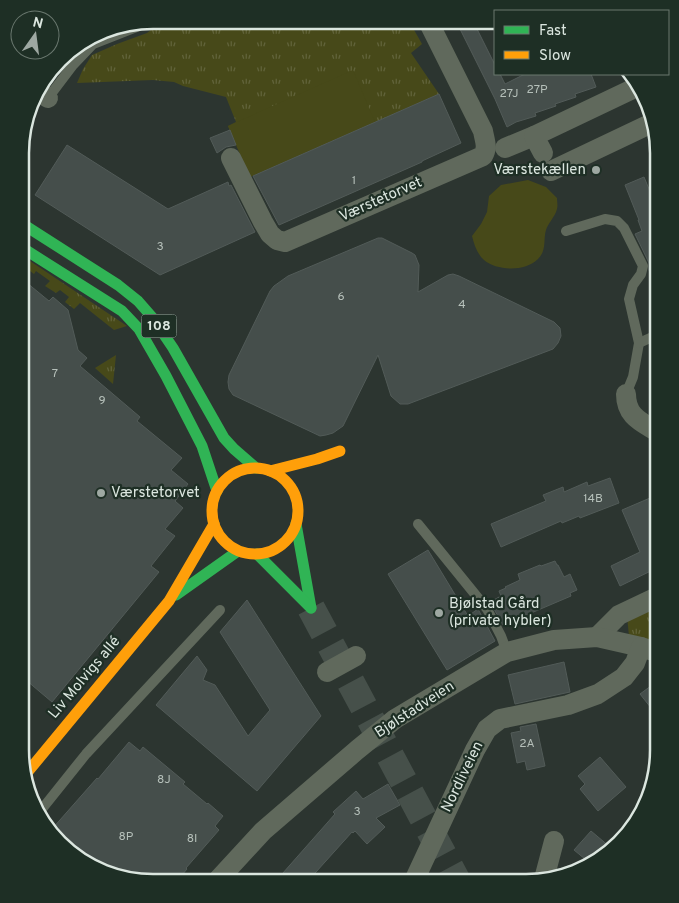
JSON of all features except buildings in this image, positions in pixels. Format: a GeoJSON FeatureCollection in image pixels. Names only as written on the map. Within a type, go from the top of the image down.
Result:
{"type":"FeatureCollection","features":[{"type":"Feature","properties":{"kind":"main road","name":"108"},"geometry":{"type":"LineString","coordinates":[[29,228],[118,285],[138,301],[173,348],[224,438],[256,468]]}},
{"type":"Feature","properties":{"kind":"main road","name":"108"},"geometry":{"type":"LineString","coordinates":[[29,252],[122,311],[139,329],[202,446],[217,491]]}},
{"type":"Feature","properties":{"kind":"main road"},"geometry":{"type":"LineString","coordinates":[[270,471],[340,451],[322,469]]}},
{"type":"Feature","properties":{"kind":"main road","name":"108"},"geometry":{"type":"LineString","coordinates":[[214,524],[213,502],[222,483],[229,477],[238,472],[256,468],[270,471],[279,476],[300,496],[296,524],[311,608],[257,554]]}},
{"type":"Feature","properties":{"kind":"main road"},"geometry":{"type":"LineString","coordinates":[[214,524],[218,534],[227,544],[238,551],[251,554],[270,552],[282,545],[291,536],[296,524]]}},
{"type":"Feature","properties":{"kind":"main road","name":"Liv Molvigs allé"},"geometry":{"type":"LineString","coordinates":[[30,769],[168,601],[214,524]]}},
{"type":"Feature","properties":{"kind":"main road","name":"Liv Molvigs allé"},"geometry":{"type":"LineString","coordinates":[[168,601],[238,551]]}},
{"type":"Feature","properties":{"kind":"street"},"geometry":{"type":"LineString","coordinates":[[432,29],[483,131],[486,144],[496,149],[538,144],[633,89]]}},
{"type":"Feature","properties":{"kind":"street"},"geometry":{"type":"LineString","coordinates":[[551,171],[647,124]]}},
{"type":"Feature","properties":{"kind":"street","name":"Værstetorvet"},"geometry":{"type":"LineString","coordinates":[[231,158],[270,234],[277,240],[285,242],[496,149]]}},
{"type":"Feature","properties":{"kind":"street"},"geometry":{"type":"LineString","coordinates":[[626,394],[626,403],[630,412],[636,419],[650,428]]}},
{"type":"Feature","properties":{"kind":"street"},"geometry":{"type":"LineString","coordinates":[[597,637],[619,616],[650,600]]}},
{"type":"Feature","properties":{"kind":"street","name":"Bjølstadveien"},"geometry":{"type":"LineString","coordinates":[[223,874],[263,831],[330,772],[395,719],[507,652],[554,640],[597,637],[650,650]]}},
{"type":"Feature","properties":{"kind":"street","name":"Nordliveien"},"geometry":{"type":"LineString","coordinates":[[417,874],[475,750],[487,729],[500,719],[568,704],[598,694],[624,677],[635,662],[650,650]]}},
{"type":"Feature","properties":{"kind":"street"},"geometry":{"type":"LineString","coordinates":[[327,672],[356,656]]}},
{"type":"Feature","properties":{"kind":"street"},"geometry":{"type":"LineString","coordinates":[[546,872],[554,841]]}},
{"type":"Feature","properties":{"kind":"lane"},"geometry":{"type":"LineString","coordinates":[[98,42],[121,33]]}},
{"type":"Feature","properties":{"kind":"lane"},"geometry":{"type":"LineString","coordinates":[[45,91],[91,46]]}},
{"type":"Feature","properties":{"kind":"lane"},"geometry":{"type":"LineString","coordinates":[[566,231],[605,219],[617,221],[624,228],[643,266],[642,274],[633,285],[629,299],[639,343],[633,377],[626,394]]}},
{"type":"Feature","properties":{"kind":"lane"},"geometry":{"type":"LineString","coordinates":[[639,343],[650,338]]}},
{"type":"Feature","properties":{"kind":"lane"},"geometry":{"type":"LineString","coordinates":[[418,524],[487,609],[507,652]]}},
{"type":"Feature","properties":{"kind":"lane"},"geometry":{"type":"LineString","coordinates":[[43,808],[86,754],[220,610]]}},
{"type":"Feature","properties":{"kind":"green space"},"geometry":{"type":"Polygon","coordinates":[[[152,29],[414,29],[422,44],[411,53],[439,94],[250,177],[228,126],[236,122],[226,97],[174,82],[153,80],[77,83],[92,55],[147,33],[152,29]]]}},
{"type":"Feature","properties":{"kind":"green space"},"geometry":{"type":"Polygon","coordinates":[[[353,70],[375,122],[250,177],[228,126],[353,70]]]}},
{"type":"Feature","properties":{"kind":"green space"},"geometry":{"type":"Polygon","coordinates":[[[528,180],[546,187],[557,198],[557,209],[546,230],[543,252],[532,263],[519,268],[503,268],[490,264],[479,255],[472,236],[487,212],[489,196],[501,185],[528,180]]]}},
{"type":"Feature","properties":{"kind":"green space"},"geometry":{"type":"Polygon","coordinates":[[[29,260],[127,326],[114,330],[80,303],[74,309],[65,302],[69,297],[60,290],[56,293],[45,286],[50,281],[36,271],[34,274],[29,270],[29,260]]]}},
{"type":"Feature","properties":{"kind":"green space"},"geometry":{"type":"Polygon","coordinates":[[[116,355],[113,384],[95,368],[116,355]]]}},
{"type":"Feature","properties":{"kind":"green space"},"geometry":{"type":"Polygon","coordinates":[[[650,605],[650,644],[629,636],[627,616],[650,605]]]}},
{"type":"Feature","properties":{"kind":"tunnel"},"geometry":{"type":"LineString","coordinates":[[311,608],[453,874]]}},
{"type":"Feature","properties":{"kind":"traffic: fast"},"geometry":{"type":"LineString","coordinates":[[29,228],[118,285],[138,301],[152,317],[173,348],[224,438],[256,468]]}},
{"type":"Feature","properties":{"kind":"traffic: fast"},"geometry":{"type":"LineString","coordinates":[[29,252],[122,311],[139,329],[202,446],[217,491]]}},
{"type":"Feature","properties":{"kind":"traffic: fast"},"geometry":{"type":"LineString","coordinates":[[296,524],[311,608]]}},
{"type":"Feature","properties":{"kind":"traffic: fast"},"geometry":{"type":"LineString","coordinates":[[176,595],[238,551]]}},
{"type":"Feature","properties":{"kind":"traffic: fast"},"geometry":{"type":"LineString","coordinates":[[257,554],[311,608]]}},
{"type":"Feature","properties":{"kind":"traffic: slow"},"geometry":{"type":"LineString","coordinates":[[270,471],[340,451]]}},
{"type":"Feature","properties":{"kind":"traffic: slow"},"geometry":{"type":"LineString","coordinates":[[255,468],[271,471],[279,475],[291,487],[295,495],[298,511],[295,527],[291,535],[279,547],[271,551],[255,554],[239,551],[231,547],[219,535],[215,527],[212,511],[215,495],[219,487],[231,475],[239,471],[255,468]]}},
{"type":"Feature","properties":{"kind":"traffic: slow"},"geometry":{"type":"LineString","coordinates":[[30,769],[169,601],[214,524]]}},
{"type":"Feature","properties":{"kind":"place","name":"Værstekællen"},"geometry":{"type":"Point","coordinates":[596,170]}},
{"type":"Feature","properties":{"kind":"place","name":"Værstetorvet"},"geometry":{"type":"Point","coordinates":[101,493]}},
{"type":"Feature","properties":{"kind":"place","name":"Bjølstad Gård (private hybler)"},"geometry":{"type":"Point","coordinates":[439,613]}}]}
